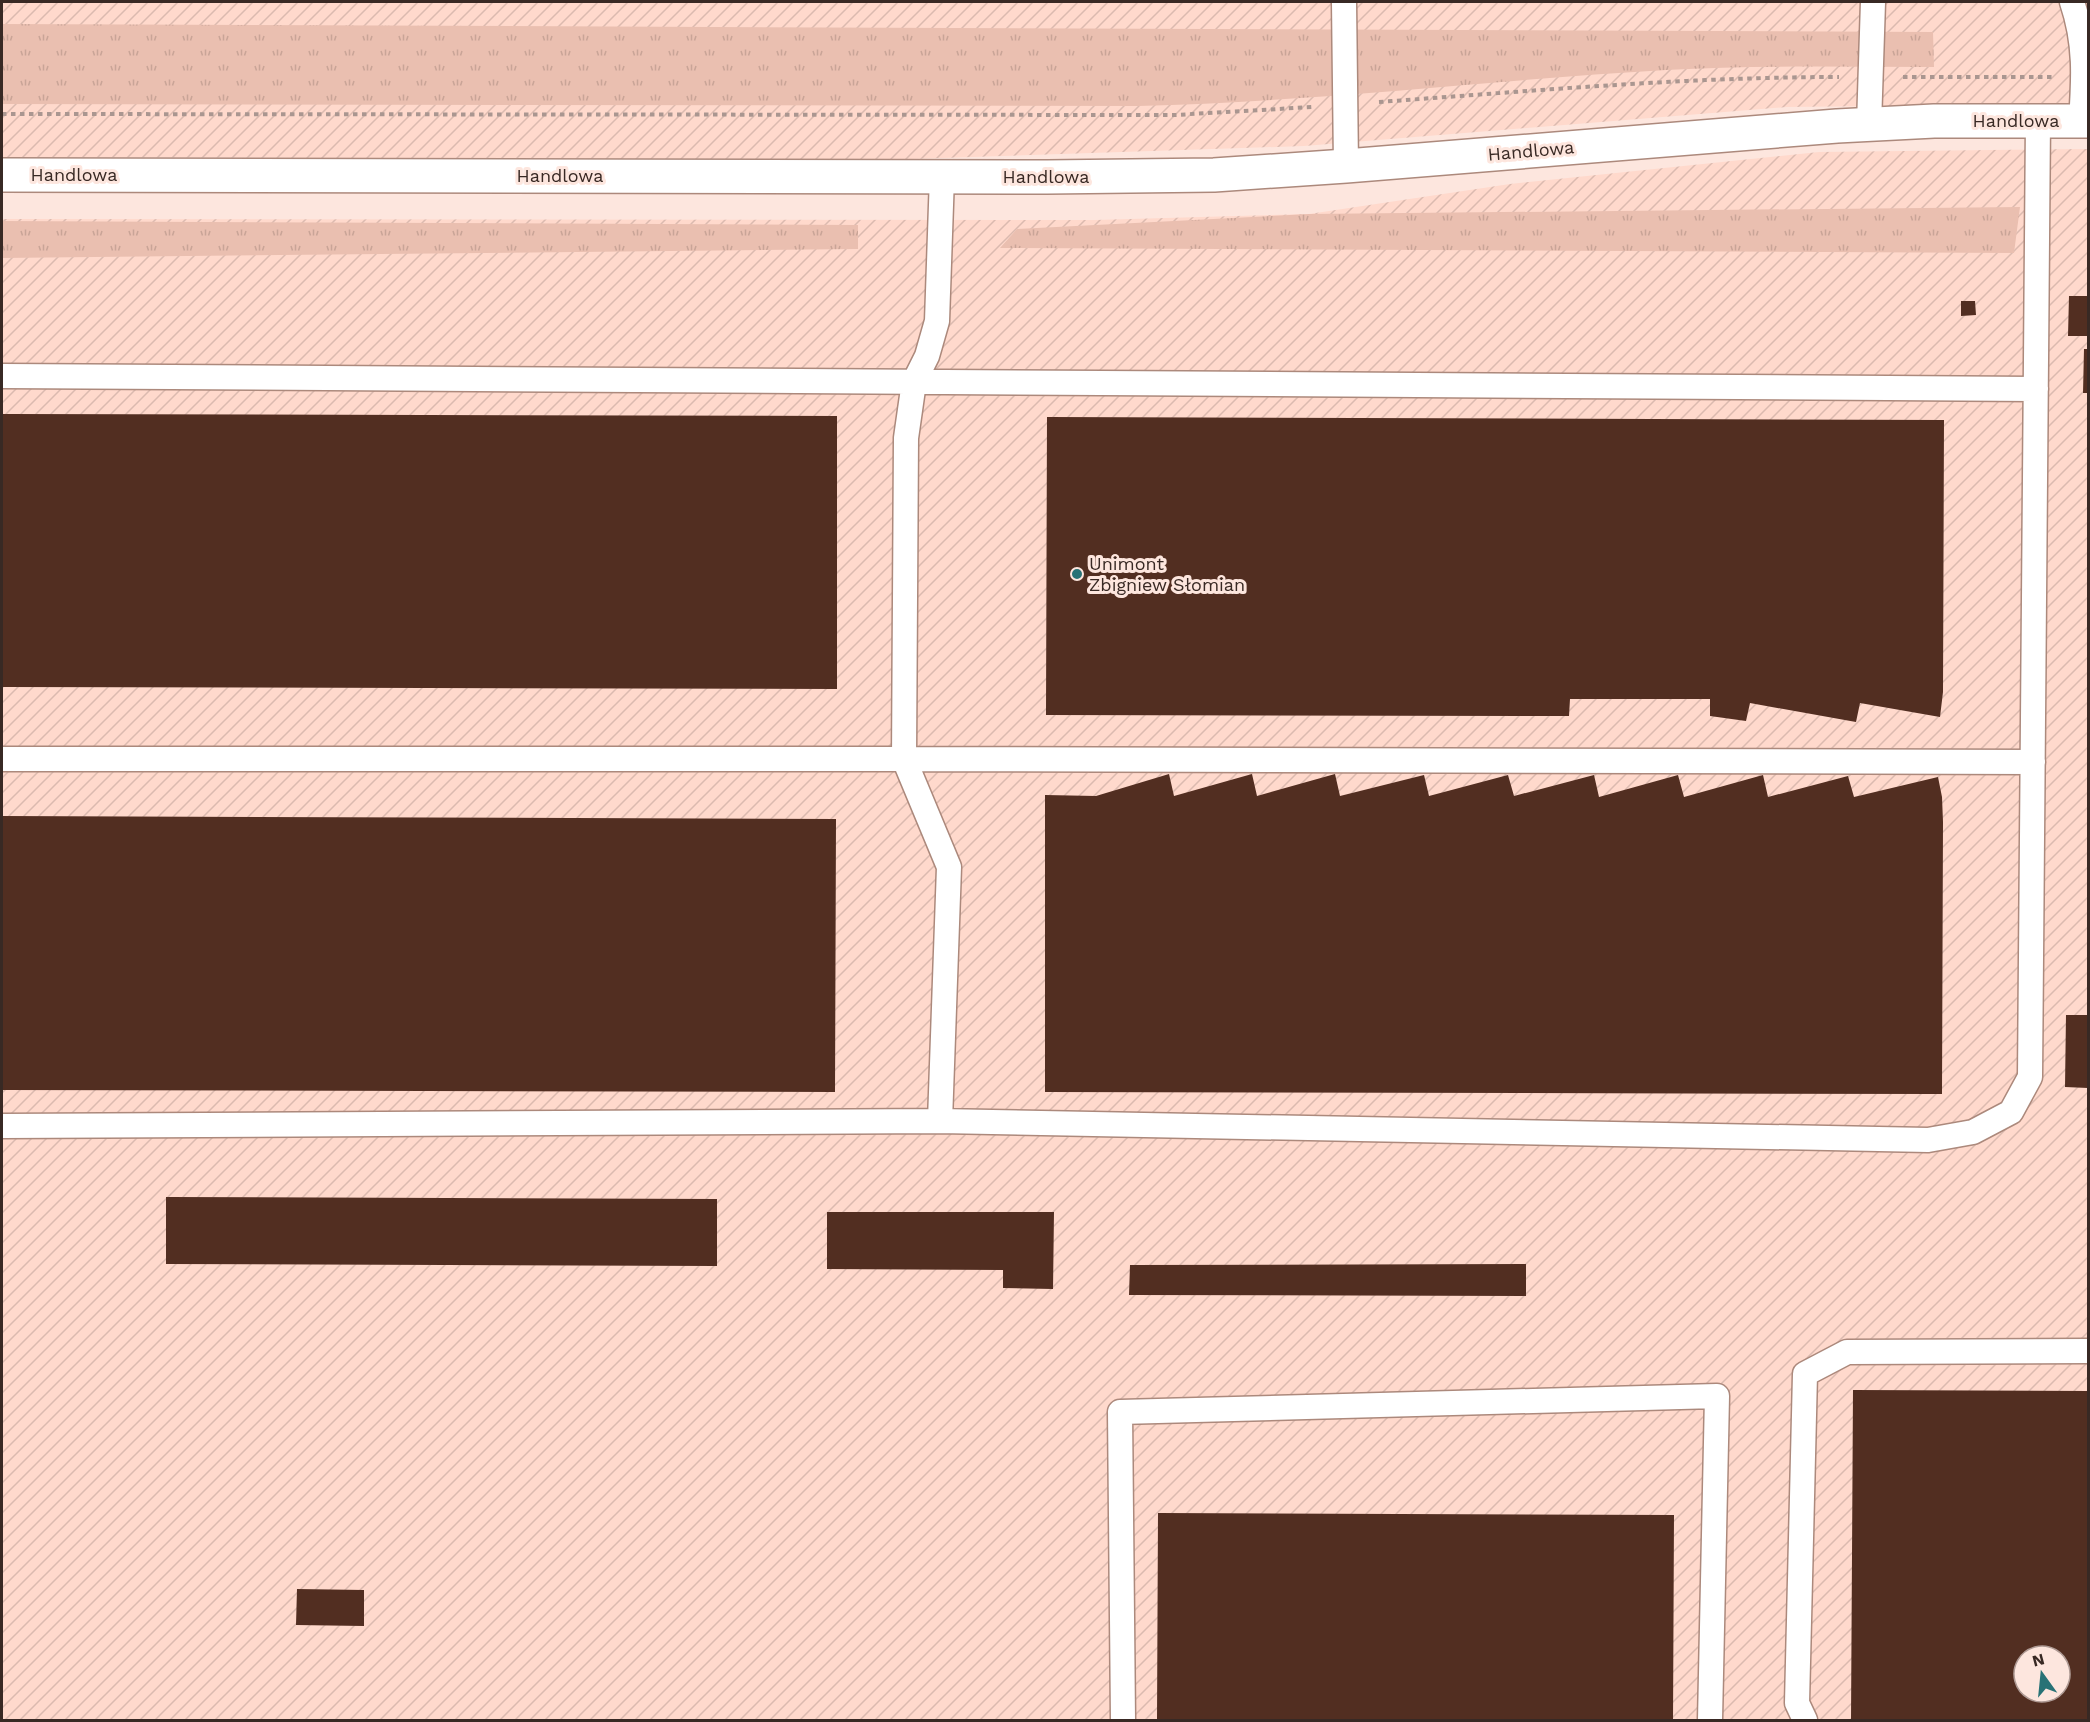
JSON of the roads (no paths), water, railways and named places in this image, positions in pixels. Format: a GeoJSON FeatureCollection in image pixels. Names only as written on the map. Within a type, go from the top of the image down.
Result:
{"type":"FeatureCollection","features":[{"type":"Feature","properties":{"kind":"street","name":"Handlowa"},"geometry":{"type":"LineString","coordinates":[[2,175],[1047,177],[1192,175],[1346,166],[1934,121],[2084,121]]}},
{"type":"Feature","properties":{"kind":"lane"},"geometry":{"type":"LineString","coordinates":[[1344,2],[1346,166]]}},
{"type":"Feature","properties":{"kind":"lane"},"geometry":{"type":"LineString","coordinates":[[1869,125],[1873,2]]}},
{"type":"Feature","properties":{"kind":"lane"},"geometry":{"type":"LineString","coordinates":[[2072,2],[2079,22],[2085,77],[2084,121]]}},
{"type":"Feature","properties":{"kind":"lane"},"geometry":{"type":"LineString","coordinates":[[2,1126],[940,1121],[1928,1140],[1973,1132],[2011,1112],[2030,1077],[2038,120]]}},
{"type":"Feature","properties":{"kind":"lane"},"geometry":{"type":"LineString","coordinates":[[940,1121],[949,867],[904,759],[906,438],[914,382],[927,356],[937,321],[942,176]]}},
{"type":"Feature","properties":{"kind":"lane"},"geometry":{"type":"LineString","coordinates":[[2,376],[2036,389]]}},
{"type":"Feature","properties":{"kind":"lane"},"geometry":{"type":"LineString","coordinates":[[2,759],[2033,762]]}},
{"type":"Feature","properties":{"kind":"lane"},"geometry":{"type":"LineString","coordinates":[[1805,1720],[1797,1703],[1805,1374],[1846,1352],[2088,1351]]}},
{"type":"Feature","properties":{"kind":"lane"},"geometry":{"type":"LineString","coordinates":[[1123,1720],[1120,1412],[1717,1396],[1710,1720]]}},
{"type":"Feature","properties":{"kind":"place","name":"Unimont Zbigniew Słomian"},"geometry":{"type":"Point","coordinates":[1077,574]}}]}
